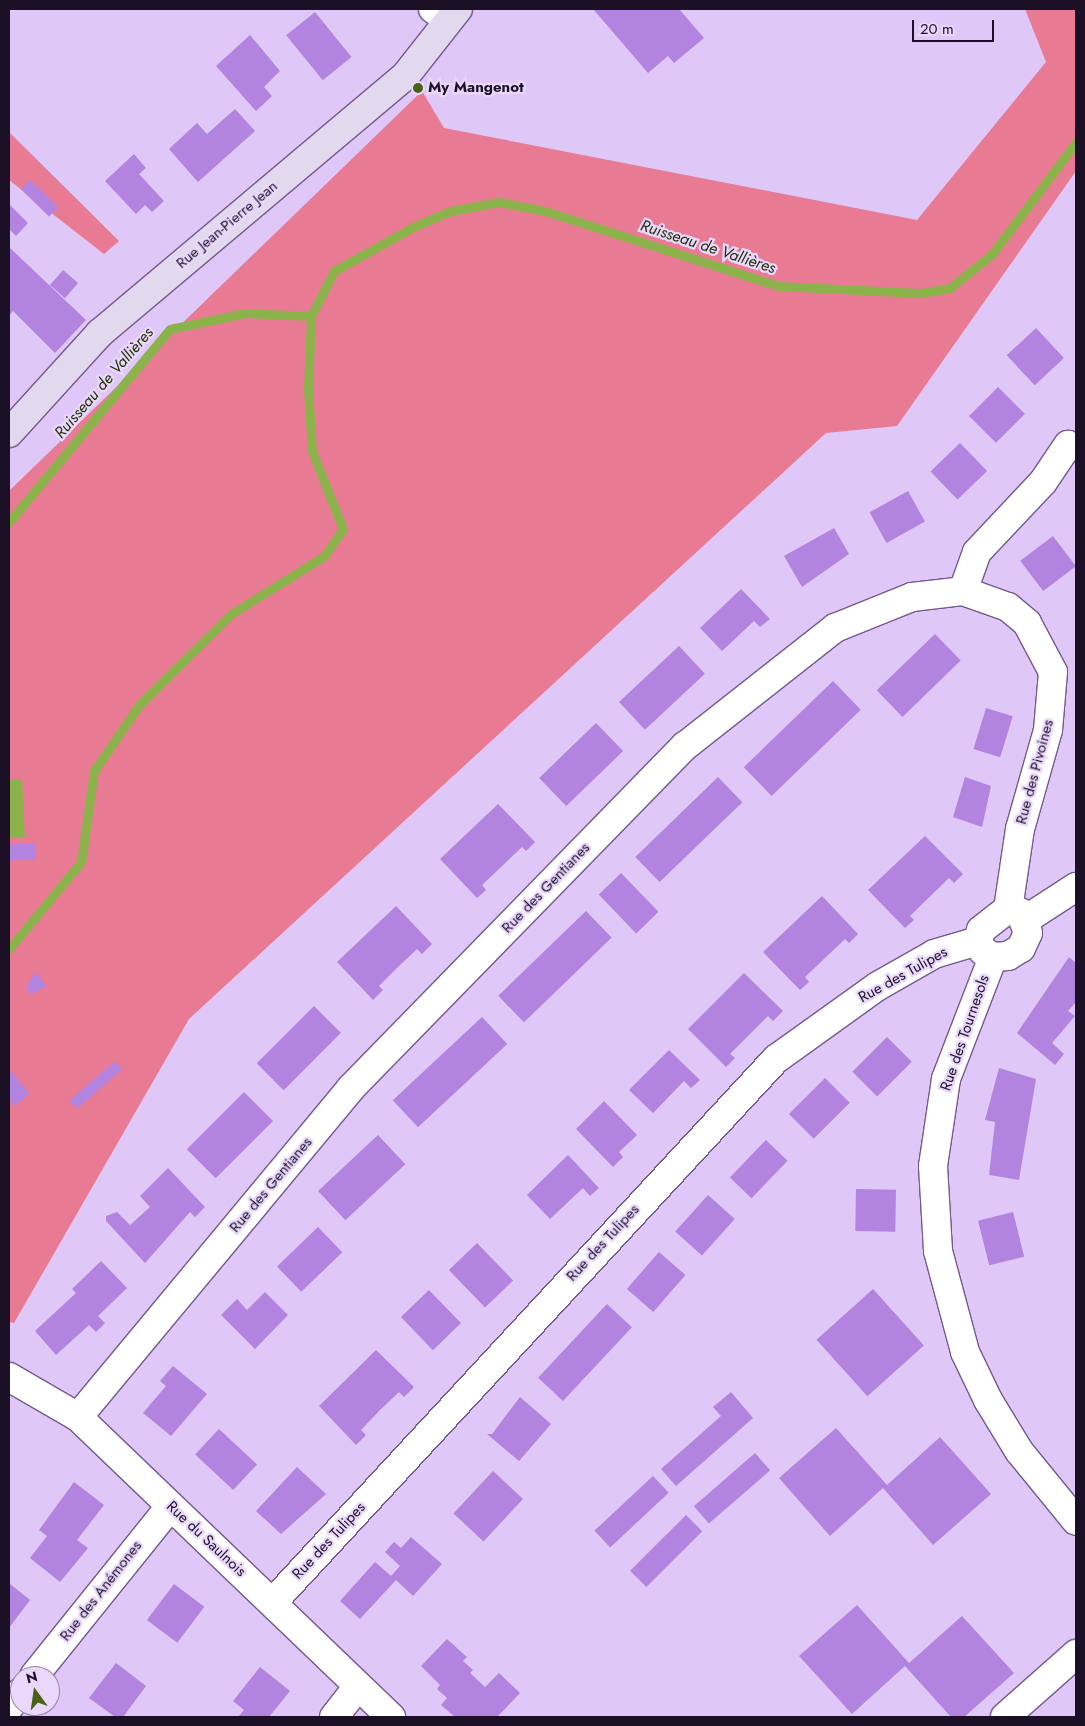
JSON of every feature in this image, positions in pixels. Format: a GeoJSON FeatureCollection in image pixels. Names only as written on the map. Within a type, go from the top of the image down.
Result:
{"type":"FeatureCollection","features":[{"type":"Feature","properties":{"kind":"main road","name":"Rue Jean-Pierre Jean"},"geometry":{"type":"LineString","coordinates":[[9,433],[100,333],[406,75],[446,13]]}},
{"type":"Feature","properties":{"kind":"street"},"geometry":{"type":"LineString","coordinates":[[963,592],[977,552],[1043,482],[1068,446]]}},
{"type":"Feature","properties":{"kind":"street","name":"Rue des Pivoines"},"geometry":{"type":"LineString","coordinates":[[963,592],[1008,607],[1027,623],[1053,672],[1048,730],[1020,829],[1017,915]]}},
{"type":"Feature","properties":{"kind":"street","name":"Rue des Gentianes"},"geometry":{"type":"LineString","coordinates":[[78,1417],[351,1088],[685,746],[835,628],[912,597],[963,592]]}},
{"type":"Feature","properties":{"kind":"street"},"geometry":{"type":"LineString","coordinates":[[1017,915],[1028,933],[1021,948],[1008,956],[985,949],[990,920],[1017,915],[1076,887]]}},
{"type":"Feature","properties":{"kind":"street","name":"Rue des Tournesols"},"geometry":{"type":"LineString","coordinates":[[985,949],[946,1079],[933,1166],[938,1252],[965,1352],[988,1400],[1018,1451],[1076,1521]]}},
{"type":"Feature","properties":{"kind":"street","name":"Rue des Tulipes"},"geometry":{"type":"LineString","coordinates":[[273,1602],[776,1059],[878,986],[934,954],[985,949]]}},
{"type":"Feature","properties":{"kind":"street","name":"Rue du Saulnois"},"geometry":{"type":"LineString","coordinates":[[9,1377],[78,1417],[391,1717]]}},
{"type":"Feature","properties":{"kind":"street","name":"Rue des Anémones"},"geometry":{"type":"LineString","coordinates":[[42,1666],[170,1507]]}},
{"type":"Feature","properties":{"kind":"street"},"geometry":{"type":"LineString","coordinates":[[1005,1717],[1076,1654]]}},
{"type":"Feature","properties":{"kind":"street"},"geometry":{"type":"LineString","coordinates":[[334,1717],[358,1686]]}},
{"type":"Feature","properties":{"kind":"shaded area"},"geometry":{"type":"Polygon","coordinates":[[[1025,9],[1076,9],[1076,171],[897,426],[826,433],[189,1019],[14,1323],[9,1322],[9,491],[422,91],[444,128],[917,220],[1046,62],[1025,9]]]}},
{"type":"Feature","properties":{"kind":"shaded area"},"geometry":{"type":"Polygon","coordinates":[[[9,132],[119,241],[104,254],[9,180],[9,132]]]}},
{"type":"Feature","properties":{"kind":"shaded area"},"geometry":{"type":"Polygon","coordinates":[[[22,779],[25,837],[9,838],[9,780],[22,779]]]}},
{"type":"Feature","properties":{"kind":"building"},"geometry":{"type":"Polygon","coordinates":[[[593,9],[679,9],[704,38],[674,63],[668,56],[648,73],[593,9]]]}},
{"type":"Feature","properties":{"kind":"building"},"geometry":{"type":"Polygon","coordinates":[[[315,12],[352,57],[323,80],[286,35],[315,12]]]}},
{"type":"Feature","properties":{"kind":"building"},"geometry":{"type":"Polygon","coordinates":[[[250,35],[280,71],[264,87],[272,96],[256,111],[216,66],[250,35]]]}},
{"type":"Feature","properties":{"kind":"building"},"geometry":{"type":"Polygon","coordinates":[[[235,109],[255,131],[198,182],[169,149],[197,123],[207,134],[235,109]]]}},
{"type":"Feature","properties":{"kind":"building"},"geometry":{"type":"Polygon","coordinates":[[[134,154],[146,168],[139,174],[164,201],[152,212],[145,205],[136,214],[105,181],[134,154]]]}},
{"type":"Feature","properties":{"kind":"building"},"geometry":{"type":"Polygon","coordinates":[[[30,180],[58,207],[49,216],[21,189],[30,180]]]}},
{"type":"Feature","properties":{"kind":"building"},"geometry":{"type":"Polygon","coordinates":[[[10,205],[28,223],[16,236],[9,229],[10,205]]]}},
{"type":"Feature","properties":{"kind":"building"},"geometry":{"type":"Polygon","coordinates":[[[9,247],[86,320],[55,353],[13,311],[9,316],[9,247]]]}},
{"type":"Feature","properties":{"kind":"building"},"geometry":{"type":"Polygon","coordinates":[[[63,270],[78,283],[65,298],[50,285],[63,270]]]}},
{"type":"Feature","properties":{"kind":"building"},"geometry":{"type":"Polygon","coordinates":[[[1036,328],[1064,358],[1035,385],[1007,355],[1036,328]]]}},
{"type":"Feature","properties":{"kind":"building"},"geometry":{"type":"Polygon","coordinates":[[[998,387],[1025,414],[996,443],[969,416],[998,387]]]}},
{"type":"Feature","properties":{"kind":"building"},"geometry":{"type":"Polygon","coordinates":[[[960,443],[987,471],[958,500],[931,471],[960,443]]]}},
{"type":"Feature","properties":{"kind":"building"},"geometry":{"type":"Polygon","coordinates":[[[908,491],[925,522],[886,543],[870,512],[908,491]]]}},
{"type":"Feature","properties":{"kind":"building"},"geometry":{"type":"Polygon","coordinates":[[[834,528],[849,554],[802,587],[784,556],[834,528]]]}},
{"type":"Feature","properties":{"kind":"building"},"geometry":{"type":"Polygon","coordinates":[[[1053,536],[1076,566],[1043,591],[1020,561],[1053,536]]]}},
{"type":"Feature","properties":{"kind":"building"},"geometry":{"type":"Polygon","coordinates":[[[741,589],[770,619],[760,627],[754,621],[722,651],[700,628],[741,589]]]}},
{"type":"Feature","properties":{"kind":"building"},"geometry":{"type":"Polygon","coordinates":[[[935,634],[961,661],[902,717],[877,690],[935,634]]]}},
{"type":"Feature","properties":{"kind":"building"},"geometry":{"type":"Polygon","coordinates":[[[679,646],[705,674],[645,730],[619,702],[679,646]]]}},
{"type":"Feature","properties":{"kind":"building"},"geometry":{"type":"Polygon","coordinates":[[[833,681],[861,710],[772,796],[744,767],[833,681]]]}},
{"type":"Feature","properties":{"kind":"building"},"geometry":{"type":"Polygon","coordinates":[[[986,708],[1013,716],[1000,757],[973,749],[986,708]]]}},
{"type":"Feature","properties":{"kind":"building"},"geometry":{"type":"Polygon","coordinates":[[[596,723],[623,751],[566,806],[539,778],[596,723]]]}},
{"type":"Feature","properties":{"kind":"building"},"geometry":{"type":"Polygon","coordinates":[[[718,777],[742,802],[660,882],[635,857],[718,777]]]}},
{"type":"Feature","properties":{"kind":"building"},"geometry":{"type":"Polygon","coordinates":[[[965,777],[991,786],[982,827],[953,817],[965,777]]]}},
{"type":"Feature","properties":{"kind":"building"},"geometry":{"type":"Polygon","coordinates":[[[498,804],[535,842],[526,851],[522,847],[482,885],[486,890],[477,898],[440,859],[498,804]]]}},
{"type":"Feature","properties":{"kind":"building"},"geometry":{"type":"Polygon","coordinates":[[[925,836],[963,874],[954,883],[949,878],[910,916],[914,920],[905,928],[868,890],[925,836]]]}},
{"type":"Feature","properties":{"kind":"building"},"geometry":{"type":"Polygon","coordinates":[[[35,843],[36,859],[10,861],[9,845],[35,843]]]}},
{"type":"Feature","properties":{"kind":"building"},"geometry":{"type":"Polygon","coordinates":[[[621,873],[659,912],[636,933],[599,895],[621,873]]]}},
{"type":"Feature","properties":{"kind":"building"},"geometry":{"type":"Polygon","coordinates":[[[822,896],[858,934],[849,943],[845,939],[805,977],[809,982],[800,990],[763,952],[822,896]]]}},
{"type":"Feature","properties":{"kind":"building"},"geometry":{"type":"Polygon","coordinates":[[[396,906],[432,944],[422,954],[417,949],[399,966],[379,986],[383,990],[373,1000],[337,962],[396,906]]]}},
{"type":"Feature","properties":{"kind":"building"},"geometry":{"type":"Polygon","coordinates":[[[586,911],[612,938],[524,1022],[498,996],[586,911]]]}},
{"type":"Feature","properties":{"kind":"building"},"geometry":{"type":"Polygon","coordinates":[[[1069,957],[1076,963],[1076,1002],[1068,1011],[1075,1016],[1052,1043],[1064,1054],[1055,1065],[1017,1033],[1069,957]]]}},
{"type":"Feature","properties":{"kind":"building"},"geometry":{"type":"Polygon","coordinates":[[[35,972],[47,986],[31,994],[26,988],[35,972]]]}},
{"type":"Feature","properties":{"kind":"building"},"geometry":{"type":"Polygon","coordinates":[[[744,973],[783,1011],[773,1021],[768,1016],[730,1054],[735,1058],[726,1067],[688,1029],[744,973]]]}},
{"type":"Feature","properties":{"kind":"building"},"geometry":{"type":"Polygon","coordinates":[[[314,1006],[341,1033],[284,1090],[257,1063],[314,1006]]]}},
{"type":"Feature","properties":{"kind":"building"},"geometry":{"type":"Polygon","coordinates":[[[482,1017],[507,1044],[418,1127],[393,1100],[482,1017]]]}},
{"type":"Feature","properties":{"kind":"building"},"geometry":{"type":"Polygon","coordinates":[[[887,1037],[912,1062],[877,1096],[852,1072],[887,1037]]]}},
{"type":"Feature","properties":{"kind":"building"},"geometry":{"type":"Polygon","coordinates":[[[669,1050],[700,1080],[691,1088],[684,1081],[653,1113],[629,1090],[669,1050]]]}},
{"type":"Feature","properties":{"kind":"building"},"geometry":{"type":"Polygon","coordinates":[[[115,1061],[122,1069],[77,1109],[70,1100],[115,1061]]]}},
{"type":"Feature","properties":{"kind":"building"},"geometry":{"type":"Polygon","coordinates":[[[999,1068],[1036,1079],[1019,1180],[989,1175],[995,1122],[985,1120],[999,1068]]]}},
{"type":"Feature","properties":{"kind":"building"},"geometry":{"type":"Polygon","coordinates":[[[9,1069],[29,1093],[15,1106],[9,1099],[9,1069]]]}},
{"type":"Feature","properties":{"kind":"building"},"geometry":{"type":"Polygon","coordinates":[[[825,1078],[850,1103],[814,1139],[789,1114],[825,1078]]]}},
{"type":"Feature","properties":{"kind":"building"},"geometry":{"type":"Polygon","coordinates":[[[244,1092],[273,1121],[216,1178],[187,1149],[244,1092]]]}},
{"type":"Feature","properties":{"kind":"building"},"geometry":{"type":"Polygon","coordinates":[[[604,1101],[637,1135],[619,1152],[623,1157],[613,1167],[576,1129],[604,1101]]]}},
{"type":"Feature","properties":{"kind":"building"},"geometry":{"type":"Polygon","coordinates":[[[378,1135],[405,1164],[345,1220],[318,1191],[378,1135]]]}},
{"type":"Feature","properties":{"kind":"building"},"geometry":{"type":"Polygon","coordinates":[[[766,1140],[788,1161],[751,1198],[730,1177],[766,1140]]]}},
{"type":"Feature","properties":{"kind":"building"},"geometry":{"type":"Polygon","coordinates":[[[568,1155],[599,1188],[590,1196],[583,1188],[550,1219],[527,1195],[568,1155]]]}},
{"type":"Feature","properties":{"kind":"building"},"geometry":{"type":"Polygon","coordinates":[[[168,1168],[205,1207],[195,1217],[190,1212],[145,1263],[106,1221],[106,1216],[117,1212],[130,1225],[150,1207],[140,1196],[168,1168]]]}},
{"type":"Feature","properties":{"kind":"building"},"geometry":{"type":"Polygon","coordinates":[[[856,1189],[896,1190],[895,1232],[855,1231],[856,1189]]]}},
{"type":"Feature","properties":{"kind":"building"},"geometry":{"type":"Polygon","coordinates":[[[708,1195],[735,1219],[702,1256],[675,1231],[708,1195]]]}},
{"type":"Feature","properties":{"kind":"building"},"geometry":{"type":"Polygon","coordinates":[[[1013,1212],[1024,1257],[989,1265],[978,1221],[1013,1212]]]}},
{"type":"Feature","properties":{"kind":"building"},"geometry":{"type":"Polygon","coordinates":[[[318,1227],[342,1252],[301,1292],[277,1267],[318,1227]]]}},
{"type":"Feature","properties":{"kind":"building"},"geometry":{"type":"Polygon","coordinates":[[[477,1243],[513,1280],[485,1307],[449,1270],[477,1243]]]}},
{"type":"Feature","properties":{"kind":"building"},"geometry":{"type":"Polygon","coordinates":[[[659,1252],[685,1275],[653,1312],[627,1289],[659,1252]]]}},
{"type":"Feature","properties":{"kind":"building"},"geometry":{"type":"Polygon","coordinates":[[[101,1261],[127,1288],[98,1316],[105,1323],[96,1332],[89,1325],[56,1355],[35,1331],[76,1293],[72,1289],[101,1261]]]}},
{"type":"Feature","properties":{"kind":"building"},"geometry":{"type":"Polygon","coordinates":[[[873,1289],[924,1345],[867,1396],[817,1340],[873,1289]]]}},
{"type":"Feature","properties":{"kind":"building"},"geometry":{"type":"Polygon","coordinates":[[[429,1290],[461,1323],[433,1350],[401,1317],[429,1290]]]}},
{"type":"Feature","properties":{"kind":"building"},"geometry":{"type":"Polygon","coordinates":[[[265,1292],[288,1315],[255,1349],[221,1315],[237,1299],[247,1310],[265,1292]]]}},
{"type":"Feature","properties":{"kind":"building"},"geometry":{"type":"Polygon","coordinates":[[[607,1304],[632,1327],[563,1401],[538,1378],[607,1304]]]}},
{"type":"Feature","properties":{"kind":"building"},"geometry":{"type":"Polygon","coordinates":[[[376,1350],[414,1387],[404,1397],[399,1392],[380,1410],[361,1430],[366,1435],[356,1445],[319,1406],[376,1350]]]}},
{"type":"Feature","properties":{"kind":"building"},"geometry":{"type":"Polygon","coordinates":[[[173,1366],[207,1394],[171,1436],[143,1413],[166,1386],[160,1381],[173,1366]]]}},
{"type":"Feature","properties":{"kind":"building"},"geometry":{"type":"Polygon","coordinates":[[[731,1392],[753,1418],[676,1486],[661,1469],[721,1416],[713,1407],[731,1392]]]}},
{"type":"Feature","properties":{"kind":"building"},"geometry":{"type":"Polygon","coordinates":[[[520,1397],[551,1424],[519,1461],[487,1434],[492,1434],[520,1397]]]}},
{"type":"Feature","properties":{"kind":"building"},"geometry":{"type":"Polygon","coordinates":[[[836,1428],[887,1485],[940,1437],[991,1494],[933,1545],[883,1488],[830,1536],[779,1478],[836,1428]]]}},
{"type":"Feature","properties":{"kind":"building"},"geometry":{"type":"Polygon","coordinates":[[[219,1429],[257,1464],[233,1490],[195,1455],[219,1429]]]}},
{"type":"Feature","properties":{"kind":"building"},"geometry":{"type":"Polygon","coordinates":[[[755,1453],[770,1470],[709,1523],[694,1506],[755,1453]]]}},
{"type":"Feature","properties":{"kind":"building"},"geometry":{"type":"Polygon","coordinates":[[[297,1467],[326,1494],[281,1534],[256,1511],[297,1467]]]}},
{"type":"Feature","properties":{"kind":"building"},"geometry":{"type":"Polygon","coordinates":[[[493,1471],[523,1499],[483,1541],[453,1513],[493,1471]]]}},
{"type":"Feature","properties":{"kind":"building"},"geometry":{"type":"Polygon","coordinates":[[[653,1476],[669,1493],[610,1547],[594,1531],[653,1476]]]}},
{"type":"Feature","properties":{"kind":"building"},"geometry":{"type":"Polygon","coordinates":[[[74,1482],[104,1505],[77,1540],[88,1548],[60,1582],[30,1558],[47,1536],[39,1530],[74,1482]]]}},
{"type":"Feature","properties":{"kind":"building"},"geometry":{"type":"Polygon","coordinates":[[[686,1515],[702,1531],[646,1587],[630,1571],[686,1515]]]}},
{"type":"Feature","properties":{"kind":"building"},"geometry":{"type":"Polygon","coordinates":[[[411,1537],[442,1564],[413,1596],[396,1580],[360,1619],[340,1601],[375,1562],[391,1576],[400,1566],[385,1552],[394,1542],[401,1548],[411,1537]]]}},
{"type":"Feature","properties":{"kind":"building"},"geometry":{"type":"Polygon","coordinates":[[[9,1583],[30,1600],[9,1628],[9,1583]]]}},
{"type":"Feature","properties":{"kind":"building"},"geometry":{"type":"Polygon","coordinates":[[[174,1584],[204,1607],[177,1643],[147,1620],[174,1584]]]}},
{"type":"Feature","properties":{"kind":"building"},"geometry":{"type":"Polygon","coordinates":[[[857,1605],[909,1663],[962,1616],[1014,1673],[964,1717],[951,1717],[905,1666],[852,1714],[799,1656],[857,1605]]]}},
{"type":"Feature","properties":{"kind":"building"},"geometry":{"type":"Polygon","coordinates":[[[447,1639],[467,1657],[463,1661],[473,1670],[470,1673],[485,1687],[499,1673],[520,1693],[497,1717],[455,1717],[441,1705],[447,1698],[437,1689],[440,1685],[421,1666],[447,1639]]]}},
{"type":"Feature","properties":{"kind":"building"},"geometry":{"type":"Polygon","coordinates":[[[116,1663],[146,1686],[123,1717],[115,1717],[89,1698],[116,1663]]]}},
{"type":"Feature","properties":{"kind":"building"},"geometry":{"type":"Polygon","coordinates":[[[260,1667],[290,1691],[269,1717],[238,1717],[244,1710],[233,1701],[260,1667]]]}},
{"type":"Feature","properties":{"kind":"waterway","name":"Ruisseau de Vallières"},"geometry":{"type":"LineString","coordinates":[[9,949],[81,862],[94,771],[139,705],[231,614],[324,556],[343,529],[312,451],[308,389],[311,316],[334,271],[413,227],[450,211],[499,202],[545,211],[779,286],[920,293],[950,288],[992,254],[1076,142]]}},
{"type":"Feature","properties":{"kind":"waterway","name":"Ruisseau de Vallières"},"geometry":{"type":"LineString","coordinates":[[9,522],[170,329],[245,313],[311,316]]}},
{"type":"Feature","properties":{"kind":"place","name":"My Mangenot"},"geometry":{"type":"Point","coordinates":[418,88]}}]}
